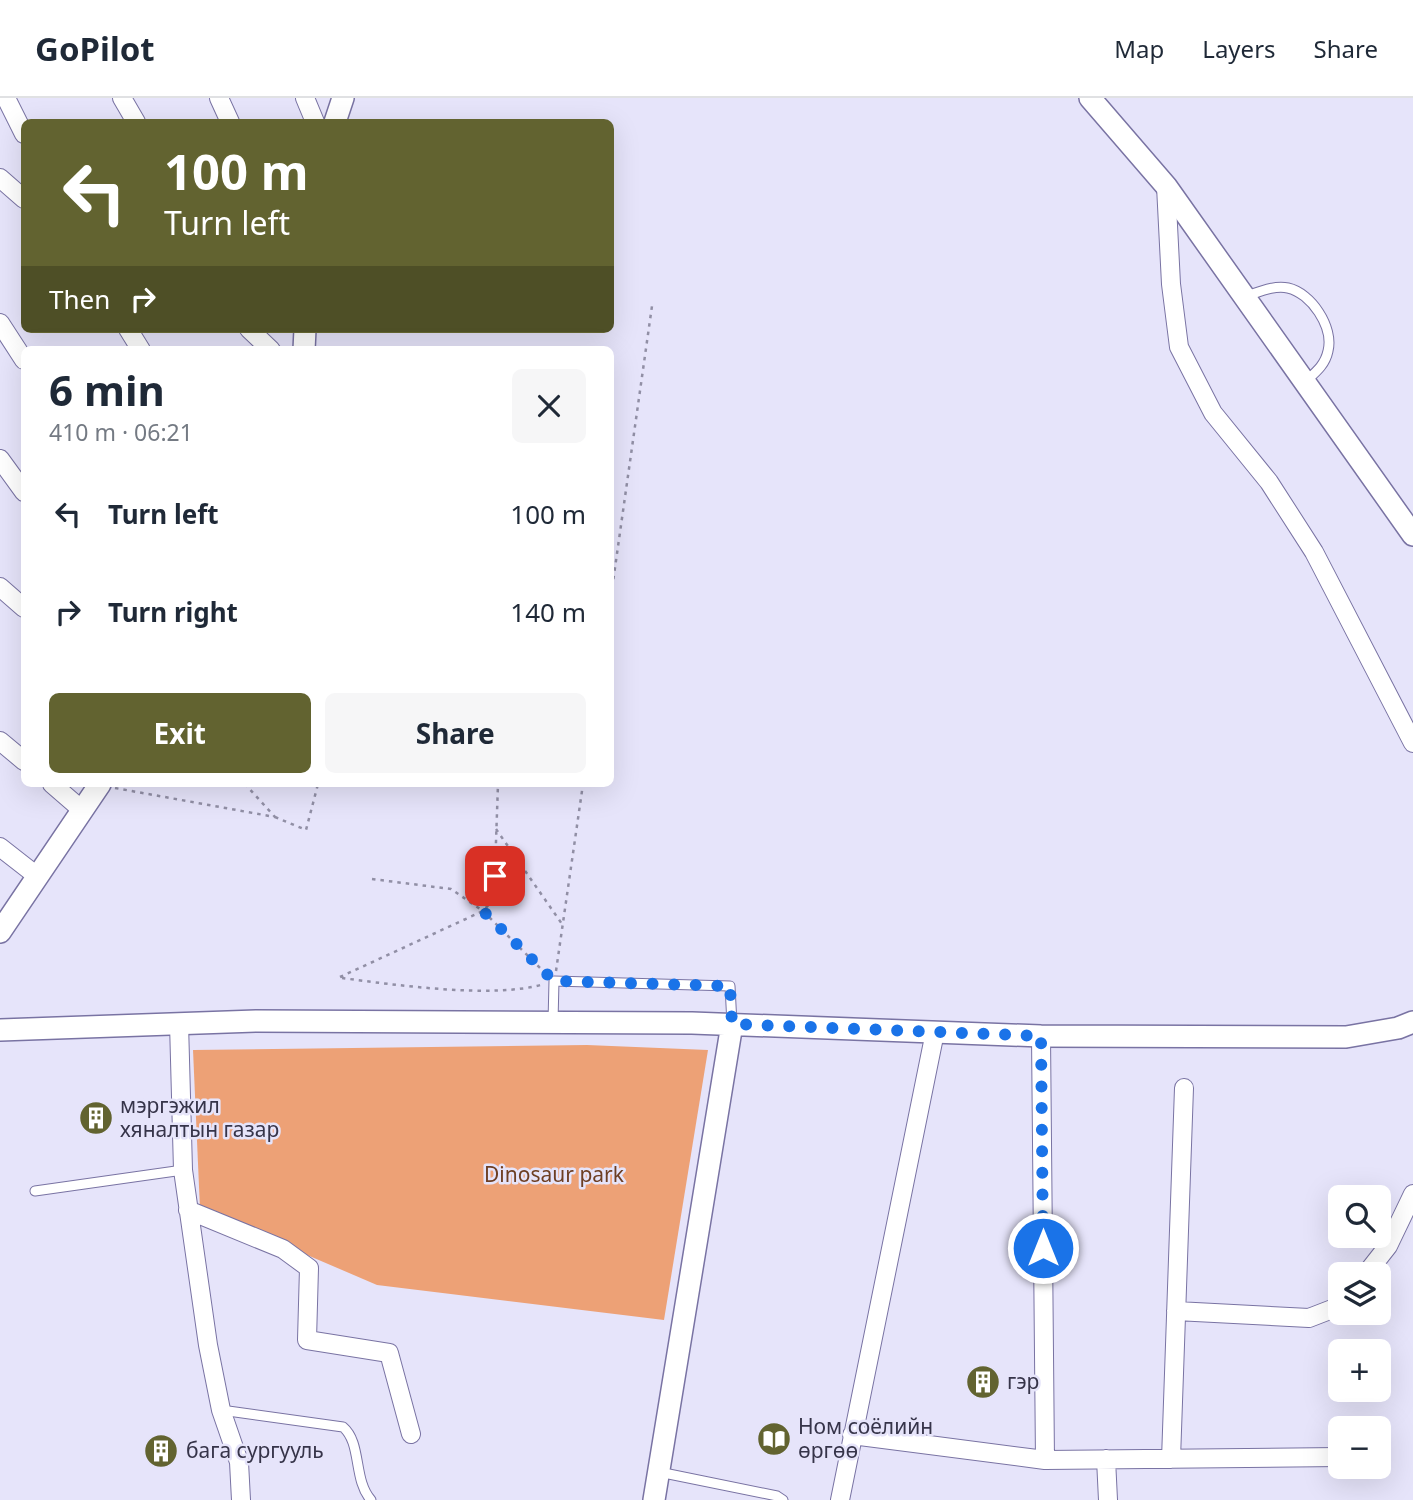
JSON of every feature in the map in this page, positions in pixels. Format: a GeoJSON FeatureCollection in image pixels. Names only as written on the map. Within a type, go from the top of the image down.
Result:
{"type":"FeatureCollection","features":[{"type":"Feature","properties":{"kind":"street"},"geometry":{"type":"LineString","coordinates":[[6,98],[21,128]]}},
{"type":"Feature","properties":{"kind":"street"},"geometry":{"type":"LineString","coordinates":[[122,98],[134,119]]}},
{"type":"Feature","properties":{"kind":"street"},"geometry":{"type":"LineString","coordinates":[[219,98],[229,119]]}},
{"type":"Feature","properties":{"kind":"street"},"geometry":{"type":"LineString","coordinates":[[305,98],[314,119]]}},
{"type":"Feature","properties":{"kind":"street"},"geometry":{"type":"LineString","coordinates":[[336,119],[343,98]]}},
{"type":"Feature","properties":{"kind":"street"},"geometry":{"type":"LineString","coordinates":[[1090,98],[1166,186],[1413,535]]}},
{"type":"Feature","properties":{"kind":"street"},"geometry":{"type":"LineString","coordinates":[[0,178],[21,196]]}},
{"type":"Feature","properties":{"kind":"street"},"geometry":{"type":"LineString","coordinates":[[1166,186],[1171,284],[1180,346],[1213,413],[1269,482],[1314,552],[1413,743]]}},
{"type":"Feature","properties":{"kind":"street"},"geometry":{"type":"LineString","coordinates":[[0,323],[21,355]]}},
{"type":"Feature","properties":{"kind":"street"},"geometry":{"type":"LineString","coordinates":[[253,333],[267,346]]}},
{"type":"Feature","properties":{"kind":"street"},"geometry":{"type":"LineString","coordinates":[[0,458],[21,488]]}},
{"type":"Feature","properties":{"kind":"street"},"geometry":{"type":"LineString","coordinates":[[0,587],[21,605]]}},
{"type":"Feature","properties":{"kind":"street"},"geometry":{"type":"LineString","coordinates":[[0,741],[21,758]]}},
{"type":"Feature","properties":{"kind":"street"},"geometry":{"type":"LineString","coordinates":[[55,787],[82,810]]}},
{"type":"Feature","properties":{"kind":"street"},"geometry":{"type":"LineString","coordinates":[[0,932],[98,787]]}},
{"type":"Feature","properties":{"kind":"street"},"geometry":{"type":"LineString","coordinates":[[0,847],[37,876]]}},
{"type":"Feature","properties":{"kind":"street"},"geometry":{"type":"LineString","coordinates":[[0,1030],[56,1031],[179,1023],[553,1022],[732,1024],[1041,1036],[1346,1037],[1398,1028],[1413,1022]]}},
{"type":"Feature","properties":{"kind":"street"},"geometry":{"type":"LineString","coordinates":[[179,1023],[183,1170],[188,1210],[221,1410],[239,1462],[241,1500]]}},
{"type":"Feature","properties":{"kind":"street"},"geometry":{"type":"LineString","coordinates":[[654,1500],[732,1024]]}},
{"type":"Feature","properties":{"kind":"street"},"geometry":{"type":"LineString","coordinates":[[840,1500],[935,1032]]}},
{"type":"Feature","properties":{"kind":"street"},"geometry":{"type":"LineString","coordinates":[[1041,1036],[1045,1460]]}},
{"type":"Feature","properties":{"kind":"street"},"geometry":{"type":"LineString","coordinates":[[1171,1459],[1184,1088]]}},
{"type":"Feature","properties":{"kind":"street"},"geometry":{"type":"LineString","coordinates":[[1375,1262],[1388,1246],[1413,1194]]}},
{"type":"Feature","properties":{"kind":"street"},"geometry":{"type":"LineString","coordinates":[[188,1210],[283,1249],[309,1268],[307,1339],[389,1353],[411,1434]]}},
{"type":"Feature","properties":{"kind":"street"},"geometry":{"type":"LineString","coordinates":[[1177,1311],[1309,1318],[1328,1311]]}},
{"type":"Feature","properties":{"kind":"street"},"geometry":{"type":"LineString","coordinates":[[852,1435],[1045,1460],[1328,1457]]}},
{"type":"Feature","properties":{"kind":"street"},"geometry":{"type":"LineString","coordinates":[[1106,1459],[1108,1500]]}},
{"type":"Feature","properties":{"kind":"lane"},"geometry":{"type":"LineString","coordinates":[[1246,296],[1273,288],[1288,288],[1309,299],[1325,325],[1329,348],[1324,364],[1305,382]]}},
{"type":"Feature","properties":{"kind":"lane"},"geometry":{"type":"LineString","coordinates":[[553,1022],[554,981],[730,986],[732,1024]]}},
{"type":"Feature","properties":{"kind":"lane"},"geometry":{"type":"LineString","coordinates":[[35,1191],[183,1170]]}},
{"type":"Feature","properties":{"kind":"lane"},"geometry":{"type":"LineString","coordinates":[[221,1410],[343,1427],[352,1440],[358,1471],[365,1492],[371,1500]]}},
{"type":"Feature","properties":{"kind":"lane"},"geometry":{"type":"LineString","coordinates":[[658,1472],[777,1496],[783,1500]]}},
{"type":"Feature","properties":{"kind":"path"},"geometry":{"type":"LineString","coordinates":[[614,575],[652,306]]}},
{"type":"Feature","properties":{"kind":"path"},"geometry":{"type":"LineString","coordinates":[[110,787],[275,817],[306,830],[317,787]]}},
{"type":"Feature","properties":{"kind":"path"},"geometry":{"type":"LineString","coordinates":[[248,787],[275,817]]}},
{"type":"Feature","properties":{"kind":"path"},"geometry":{"type":"LineString","coordinates":[[498,787],[494,899],[483,911],[340,977],[394,985],[522,991],[554,981]]}},
{"type":"Feature","properties":{"kind":"path"},"geometry":{"type":"LineString","coordinates":[[554,981],[583,787]]}},
{"type":"Feature","properties":{"kind":"path"},"geometry":{"type":"LineString","coordinates":[[496,830],[563,925]]}},
{"type":"Feature","properties":{"kind":"path"},"geometry":{"type":"LineString","coordinates":[[372,879],[451,889],[483,911],[554,981]]}},
{"type":"Feature","properties":{"kind":"green space","name":"Dinosaur park"},"geometry":{"type":"Polygon","coordinates":[[[587,1045],[708,1050],[664,1320],[377,1285],[200,1209],[193,1050],[587,1045]]]}},
{"type":"Feature","properties":{"kind":"place","name":"мэргэжил хяналтын газар"},"geometry":{"type":"Point","coordinates":[96,1118]}},
{"type":"Feature","properties":{"kind":"place","name":"гэр"},"geometry":{"type":"Point","coordinates":[983,1382]}},
{"type":"Feature","properties":{"kind":"place","name":"Ном соёлийн өргөө"},"geometry":{"type":"Point","coordinates":[774,1439]}},
{"type":"Feature","properties":{"kind":"place","name":"бага сургууль"},"geometry":{"type":"Point","coordinates":[161,1451]}},
{"type":"Feature","properties":{"kind":"route"},"geometry":{"type":"LineString","coordinates":[[495,876],[494,899],[483,911],[554,981],[730,986],[732,1024],[1041,1036],[1043,1248]]}}]}
